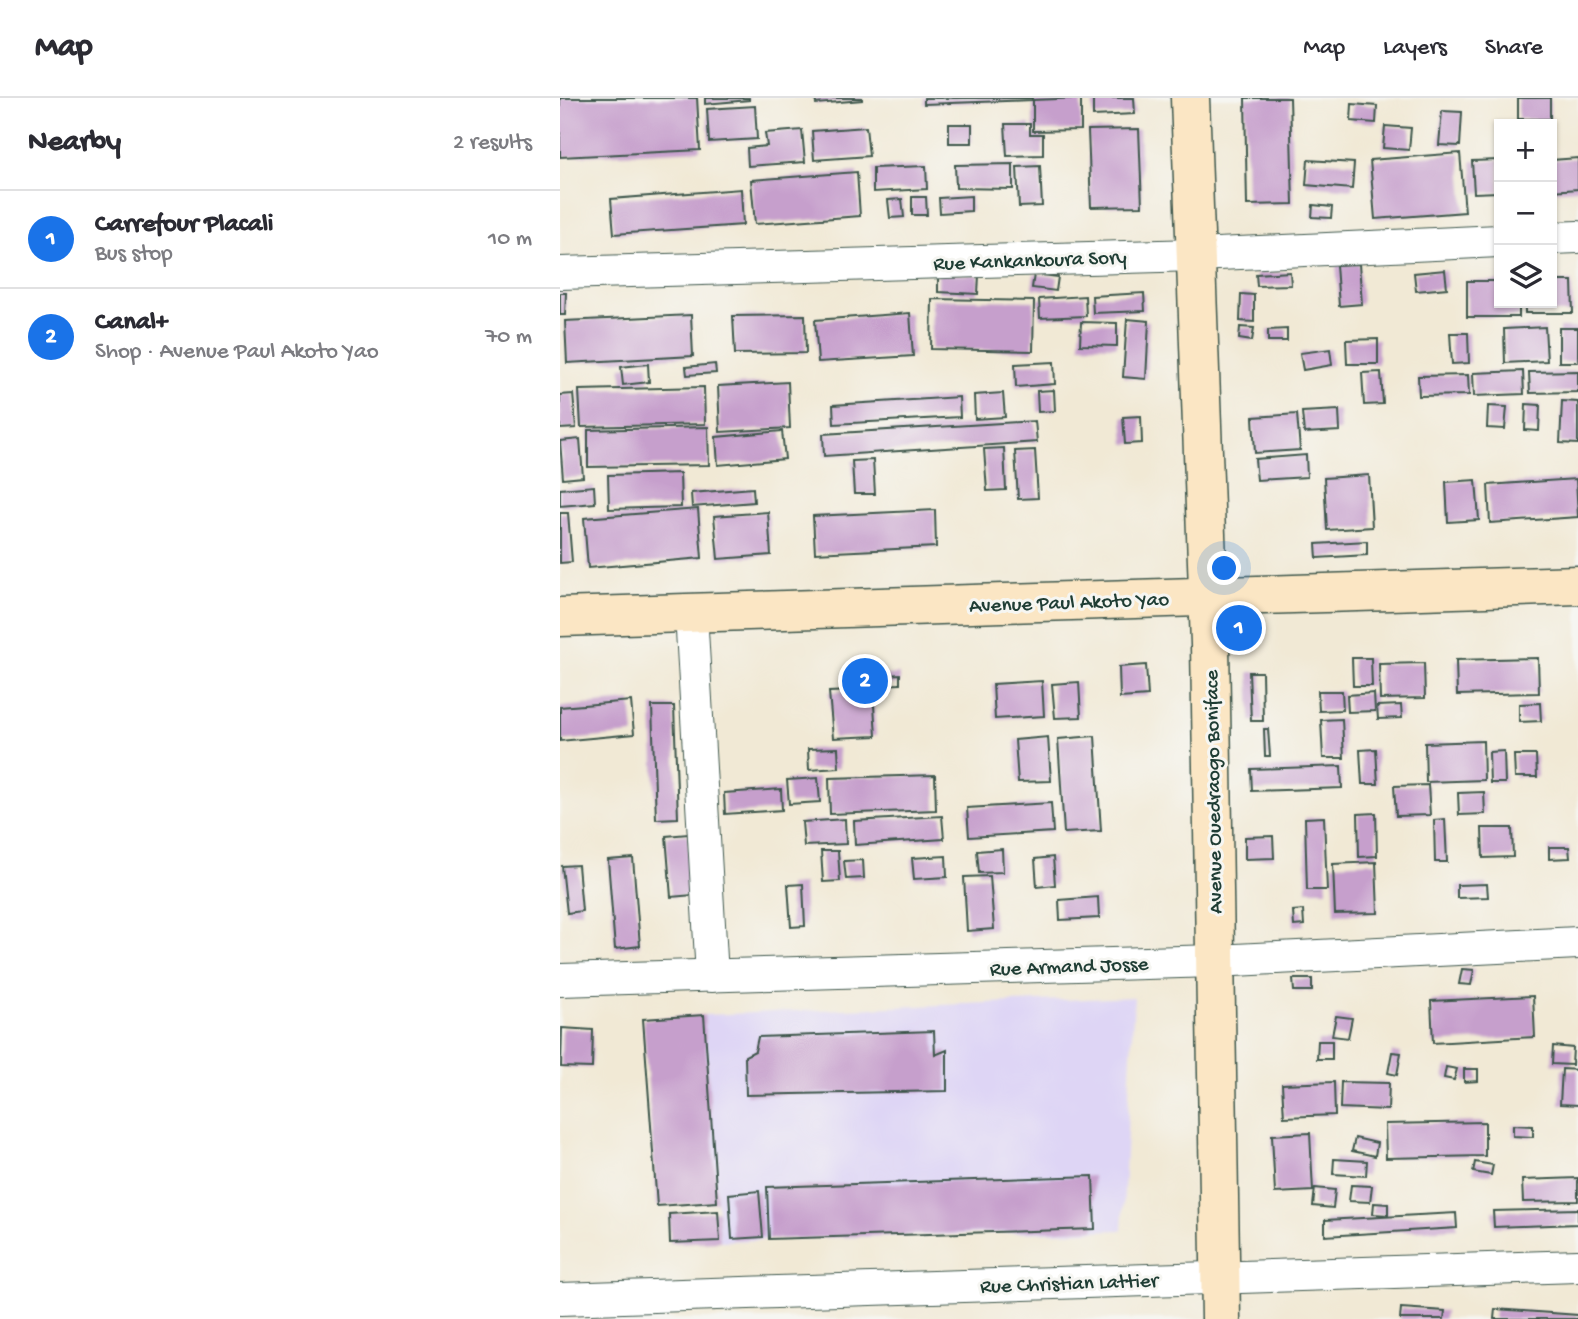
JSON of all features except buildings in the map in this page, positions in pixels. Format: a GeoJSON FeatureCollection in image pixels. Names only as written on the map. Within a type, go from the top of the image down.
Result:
{"type":"FeatureCollection","features":[{"type":"Feature","properties":{"kind":"street","name":"Avenue Ouedraogo Boniface"},"geometry":{"type":"LineString","coordinates":[[1190,98],[1209,597],[1221,1319]]}},
{"type":"Feature","properties":{"kind":"street"},"geometry":{"type":"LineString","coordinates":[[1557,238],[1578,237]]}},
{"type":"Feature","properties":{"kind":"street","name":"Rue Kankankoura Sory"},"geometry":{"type":"LineString","coordinates":[[560,273],[1196,255],[1494,241]]}},
{"type":"Feature","properties":{"kind":"street","name":"Avenue Paul Akoto Yao"},"geometry":{"type":"LineString","coordinates":[[560,617],[1578,585]]}},
{"type":"Feature","properties":{"kind":"street"},"geometry":{"type":"LineString","coordinates":[[691,613],[712,976]]}},
{"type":"Feature","properties":{"kind":"street","name":"Rue Armand Josse"},"geometry":{"type":"LineString","coordinates":[[560,980],[1215,961],[1578,943]]}},
{"type":"Feature","properties":{"kind":"street","name":"Rue Christian Lattier"},"geometry":{"type":"LineString","coordinates":[[560,1299],[1578,1266]]}},
{"type":"Feature","properties":{"kind":"shaded area"},"geometry":{"type":"Polygon","coordinates":[[[1134,997],[1122,1230],[720,1241],[704,1015],[1134,997]]]}},
{"type":"Feature","properties":{"kind":"place","name":"Carrefour Placali"},"geometry":{"type":"Point","coordinates":[1239,628]}},
{"type":"Feature","properties":{"kind":"place","name":"Canal+"},"geometry":{"type":"Point","coordinates":[865,681]}}]}
